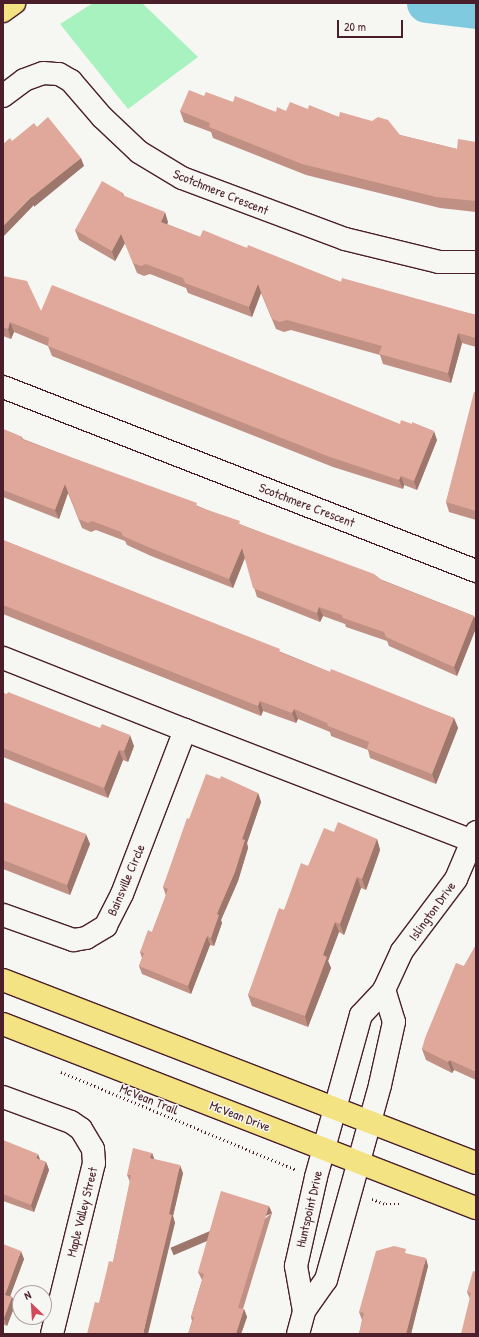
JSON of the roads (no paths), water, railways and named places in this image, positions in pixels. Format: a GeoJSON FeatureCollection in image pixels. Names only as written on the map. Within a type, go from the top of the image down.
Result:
{"type":"FeatureCollection","features":[{"type":"Feature","properties":{"kind":"main road"},"geometry":{"type":"LineString","coordinates":[[3,10],[14,3]]}},
{"type":"Feature","properties":{"kind":"main road"},"geometry":{"type":"LineString","coordinates":[[3,980],[476,1163]]}},
{"type":"Feature","properties":{"kind":"main road","name":"McVean Drive"},"geometry":{"type":"LineString","coordinates":[[3,1024],[476,1208]]}},
{"type":"Feature","properties":{"kind":"street","name":"Scotchmere Crescent"},"geometry":{"type":"LineString","coordinates":[[3,96],[24,80],[43,72],[59,74],[71,81],[102,117],[139,152],[182,178],[345,239],[438,262],[476,262]]}},
{"type":"Feature","properties":{"kind":"street","name":"Scotchmere Crescent"},"geometry":{"type":"LineString","coordinates":[[3,387],[476,571]]}},
{"type":"Feature","properties":{"kind":"street"},"geometry":{"type":"LineString","coordinates":[[3,658],[185,730],[474,836]]}},
{"type":"Feature","properties":{"kind":"street","name":"Bainsville Circle"},"geometry":{"type":"LineString","coordinates":[[3,915],[73,940],[86,938],[106,926],[122,894],[185,730]]}},
{"type":"Feature","properties":{"kind":"street","name":"Islington Drive"},"geometry":{"type":"LineString","coordinates":[[335,1108],[361,1015],[384,990],[402,951],[456,879],[474,836]]}},
{"type":"Feature","properties":{"kind":"street"},"geometry":{"type":"LineString","coordinates":[[370,1122],[394,1022],[384,990]]}},
{"type":"Feature","properties":{"kind":"street","name":"Maple Valley Street"},"geometry":{"type":"LineString","coordinates":[[3,1097],[71,1122],[81,1129],[93,1149],[94,1163],[52,1334]]}},
{"type":"Feature","properties":{"kind":"street","name":"Huntspoint Drive"},"geometry":{"type":"LineString","coordinates":[[304,1311],[296,1266],[335,1108]]}},
{"type":"Feature","properties":{"kind":"street","name":"Huntspoint Drive"},"geometry":{"type":"LineString","coordinates":[[298,1334],[304,1311],[326,1280],[370,1122]]}},
{"type":"Feature","properties":{"kind":"waterway"},"geometry":{"type":"LineString","coordinates":[[426,3],[476,9]]}}]}
